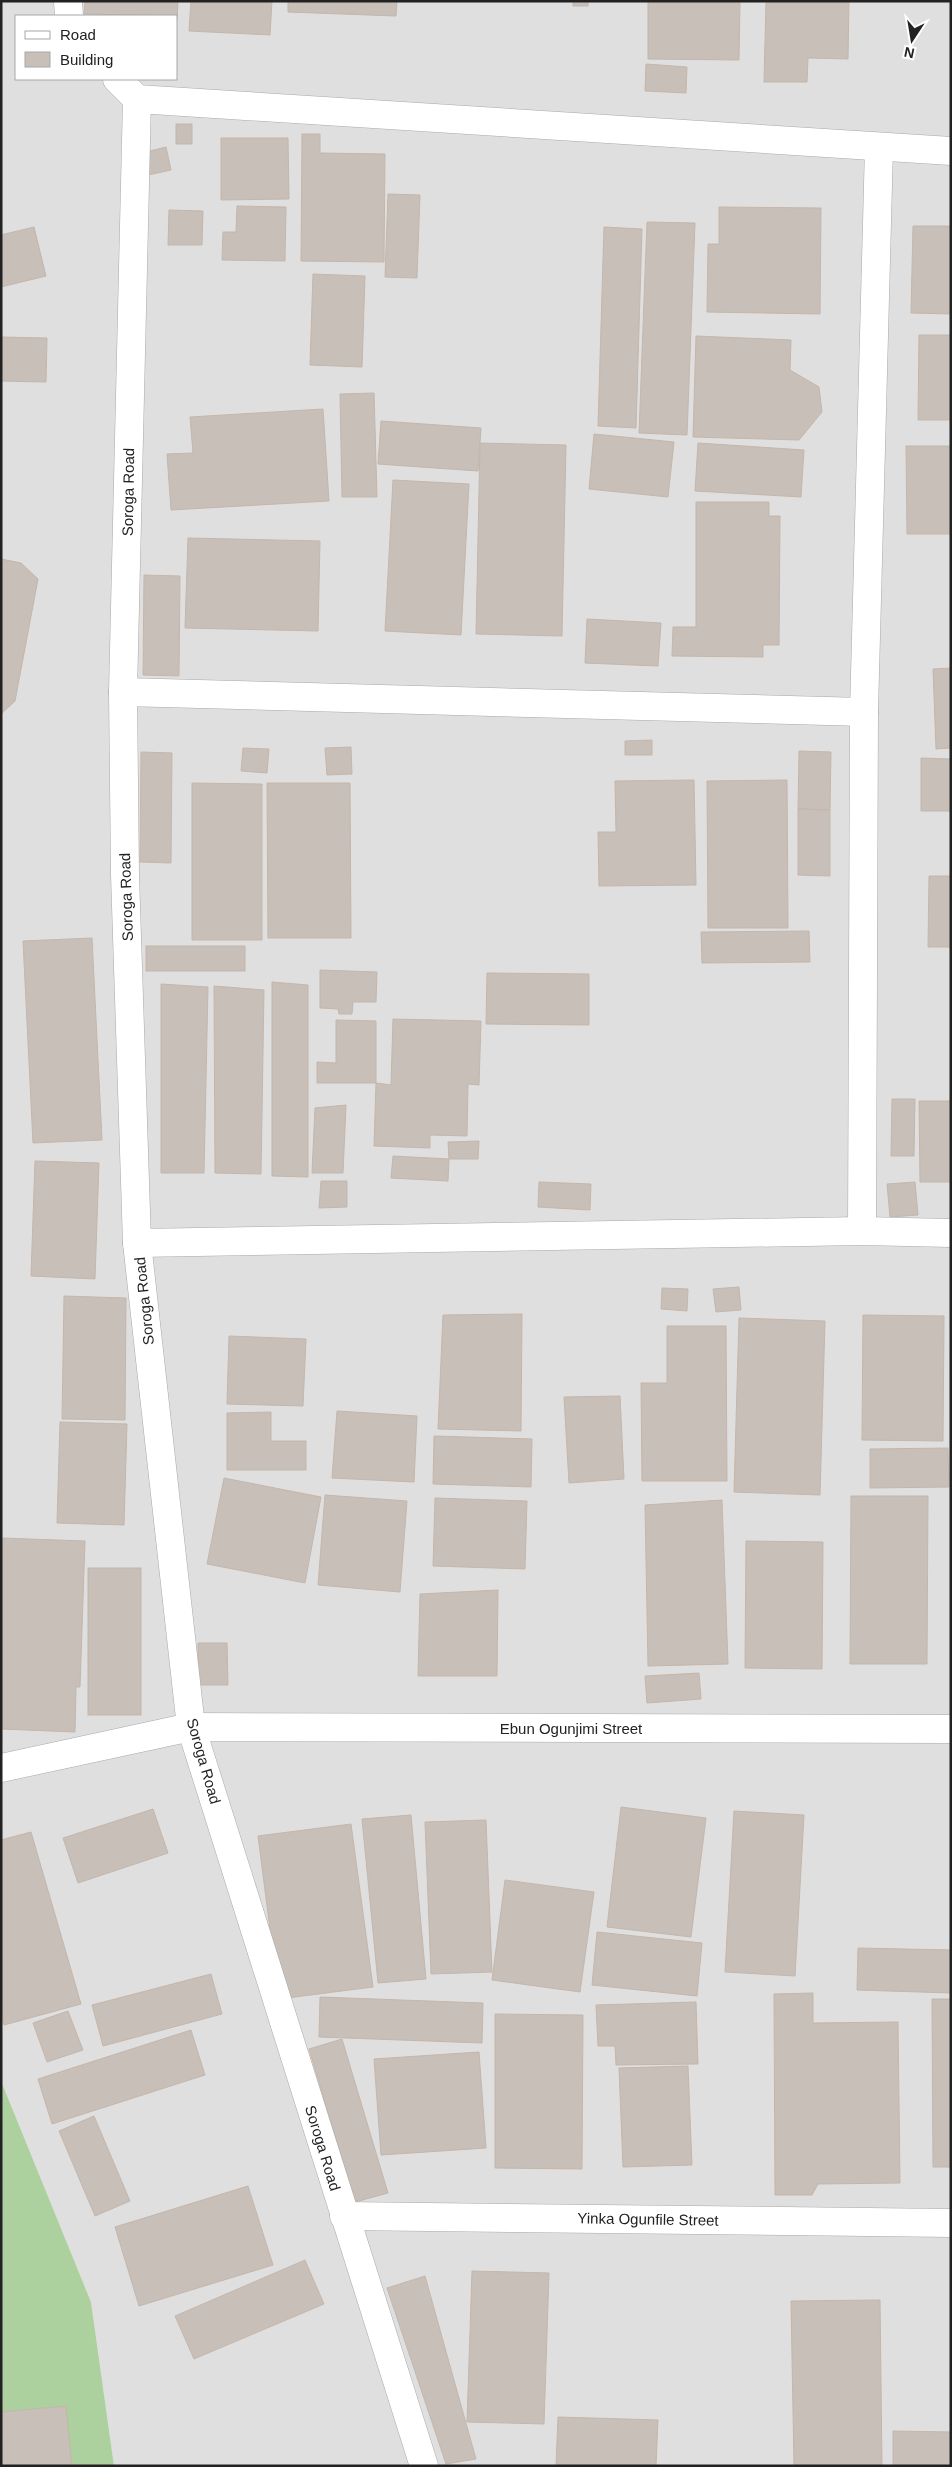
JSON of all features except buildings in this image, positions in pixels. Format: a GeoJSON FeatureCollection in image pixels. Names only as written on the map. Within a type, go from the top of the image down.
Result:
{"type":"FeatureCollection","features":[{"type":"Feature","properties":{"kind":"street"},"geometry":{"type":"LineString","coordinates":[[68,1],[68,15]]}},
{"type":"Feature","properties":{"kind":"street"},"geometry":{"type":"LineString","coordinates":[[118,80],[137,99],[951,151]]}},
{"type":"Feature","properties":{"kind":"street","name":"Soroga Road"},"geometry":{"type":"LineString","coordinates":[[137,99],[123,692],[125,875],[137,1243],[191,1727],[424,2466]]}},
{"type":"Feature","properties":{"kind":"street"},"geometry":{"type":"LineString","coordinates":[[862,1231],[864,712],[878,147]]}},
{"type":"Feature","properties":{"kind":"street"},"geometry":{"type":"LineString","coordinates":[[123,692],[864,712]]}},
{"type":"Feature","properties":{"kind":"street"},"geometry":{"type":"LineString","coordinates":[[137,1243],[862,1231],[951,1233]]}},
{"type":"Feature","properties":{"kind":"street","name":"Ebun Ogunjimi Street"},"geometry":{"type":"LineString","coordinates":[[1,1768],[191,1727],[951,1728]]}},
{"type":"Feature","properties":{"kind":"street","name":"Yinka Ogunfile Street"},"geometry":{"type":"LineString","coordinates":[[344,2216],[951,2223]]}},
{"type":"Feature","properties":{"kind":"shaded area"},"geometry":{"type":"Polygon","coordinates":[[[1,1],[951,1],[951,2466],[114,2466],[91,2302],[1,2081],[1,1]]]}},
{"type":"Feature","properties":{"kind":"green space"},"geometry":{"type":"Polygon","coordinates":[[[1,2081],[91,2302],[114,2466],[1,2466],[1,2081]]]}}]}
